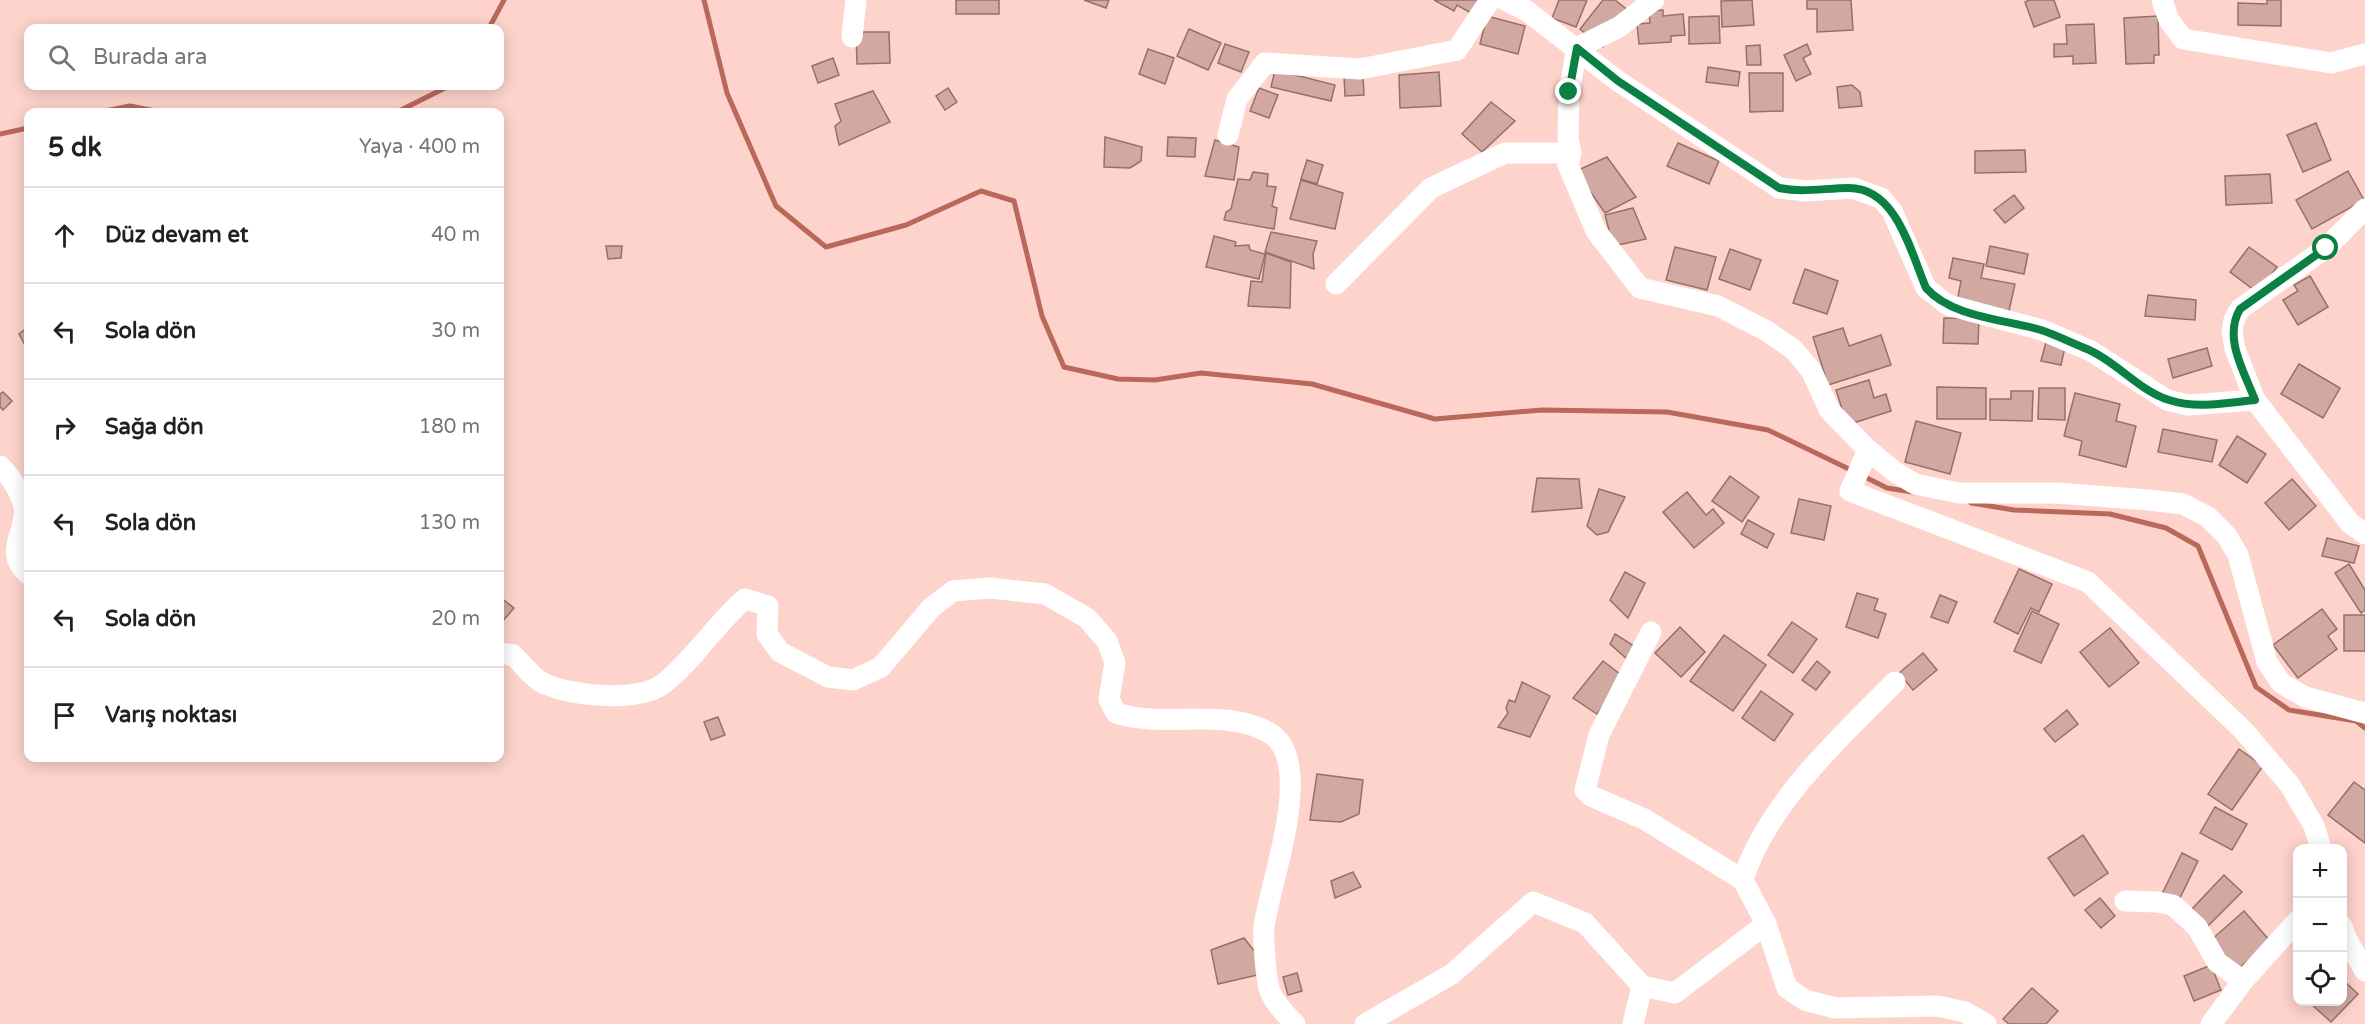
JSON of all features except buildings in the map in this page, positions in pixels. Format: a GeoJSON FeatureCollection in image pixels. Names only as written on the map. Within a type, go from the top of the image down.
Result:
{"type":"FeatureCollection","features":[{"type":"Feature","properties":{"kind":"street"},"geometry":{"type":"LineString","coordinates":[[852,37],[856,0]]}},
{"type":"Feature","properties":{"kind":"street"},"geometry":{"type":"LineString","coordinates":[[1228,135],[1237,99],[1265,63],[1360,69],[1457,50],[1490,0]]}},
{"type":"Feature","properties":{"kind":"street"},"geometry":{"type":"LineString","coordinates":[[1505,0],[1527,11],[1618,81],[1779,188],[1806,191],[1853,188],[1881,198],[1892,211],[1926,288],[1948,305],[2042,330],[2091,351],[2167,400],[2188,405],[2255,400]]}},
{"type":"Feature","properties":{"kind":"street"},"geometry":{"type":"LineString","coordinates":[[1577,48],[1618,27],[1654,0]]}},
{"type":"Feature","properties":{"kind":"street"},"geometry":{"type":"LineString","coordinates":[[2162,0],[2169,20],[2183,39],[2331,63],[2365,54]]}},
{"type":"Feature","properties":{"kind":"street"},"geometry":{"type":"LineString","coordinates":[[1577,48],[1569,92],[1568,138],[1571,153],[1568,165],[1596,231],[1640,288],[1718,306],[1765,330],[1793,349],[1811,370],[1830,411],[1868,450],[1895,472],[1915,484],[1959,493],[2056,493],[2149,500],[2183,504],[2208,517],[2227,536],[2238,555],[2267,662],[2281,683],[2305,697],[2365,713]]}},
{"type":"Feature","properties":{"kind":"street"},"geometry":{"type":"LineString","coordinates":[[1336,284],[1431,188],[1505,153],[1571,153]]}},
{"type":"Feature","properties":{"kind":"street"},"geometry":{"type":"LineString","coordinates":[[2365,209],[2326,248],[2240,309],[2234,320],[2232,332],[2235,349],[2255,400],[2350,523],[2365,534]]}},
{"type":"Feature","properties":{"kind":"street"},"geometry":{"type":"LineString","coordinates":[[1868,450],[1850,491],[2088,582],[2244,730],[2290,785],[2314,826],[2319,844]]}},
{"type":"Feature","properties":{"kind":"street"},"geometry":{"type":"LineString","coordinates":[[0,466],[8,473],[24,507],[16,548],[19,566],[24,570]]}},
{"type":"Feature","properties":{"kind":"street"},"geometry":{"type":"LineString","coordinates":[[504,654],[513,655],[541,682],[574,693],[615,696],[640,692],[661,685],[729,612],[746,599],[768,606],[767,634],[780,652],[828,677],[854,680],[881,667],[931,608],[953,591],[990,588],[1045,594],[1087,618],[1107,641],[1114,663],[1109,699],[1116,713],[1135,719],[1241,720],[1270,733],[1280,744],[1288,760],[1291,792],[1277,878],[1264,928],[1270,991],[1294,1024]]}},
{"type":"Feature","properties":{"kind":"street"},"geometry":{"type":"LineString","coordinates":[[1651,632],[1599,735],[1585,790],[1591,796],[1644,819],[1743,880],[1766,924],[1787,988],[1805,1000],[1835,1008],[1938,1006],[1965,1012],[1986,1024]]}},
{"type":"Feature","properties":{"kind":"street"},"geometry":{"type":"LineString","coordinates":[[1743,880],[1756,850],[1789,796],[1833,744],[1895,682]]}},
{"type":"Feature","properties":{"kind":"street"},"geometry":{"type":"LineString","coordinates":[[2125,901],[2173,905],[2197,927],[2217,962],[2243,981]]}},
{"type":"Feature","properties":{"kind":"street"},"geometry":{"type":"LineString","coordinates":[[1365,1024],[1452,974],[1533,902],[1585,923],[1642,986],[1676,993],[1766,924]]}},
{"type":"Feature","properties":{"kind":"street"},"geometry":{"type":"LineString","coordinates":[[2211,1024],[2243,981],[2293,926]]}},
{"type":"Feature","properties":{"kind":"street"},"geometry":{"type":"LineString","coordinates":[[2347,940],[2365,971]]}},
{"type":"Feature","properties":{"kind":"street"},"geometry":{"type":"LineString","coordinates":[[1633,1024],[1642,986]]}},
{"type":"Feature","properties":{"kind":"waterway"},"geometry":{"type":"LineString","coordinates":[[491,24],[504,0]]}},
{"type":"Feature","properties":{"kind":"waterway"},"geometry":{"type":"LineString","coordinates":[[704,0],[727,93],[776,206],[826,247],[906,225],[981,191],[1014,201],[1042,316],[1064,367],[1118,379],[1155,380],[1201,373],[1312,384],[1435,419],[1542,410],[1667,412],[1768,430],[1853,471]]}},
{"type":"Feature","properties":{"kind":"waterway"},"geometry":{"type":"LineString","coordinates":[[405,108],[441,90]]}},
{"type":"Feature","properties":{"kind":"waterway"},"geometry":{"type":"LineString","coordinates":[[120,108],[130,106],[140,108]]}},
{"type":"Feature","properties":{"kind":"waterway"},"geometry":{"type":"LineString","coordinates":[[0,134],[24,129]]}},
{"type":"Feature","properties":{"kind":"waterway"},"geometry":{"type":"LineString","coordinates":[[1861,475],[1887,488],[1912,492]]}},
{"type":"Feature","properties":{"kind":"waterway"},"geometry":{"type":"LineString","coordinates":[[1971,503],[2014,510],[2110,514],[2166,528],[2198,546],[2256,687],[2289,710],[2356,721],[2365,728]]}},
{"type":"Feature","properties":{"kind":"route"},"geometry":{"type":"LineString","coordinates":[[1569,92],[1577,48],[1618,81],[1779,188],[1806,191],[1853,188],[1881,198],[1892,211],[1926,288],[1934,297],[1964,311],[2042,330],[2091,351],[2167,400],[2188,405],[2255,400],[2235,349],[2232,332],[2234,320],[2240,309],[2326,248]]}}]}
